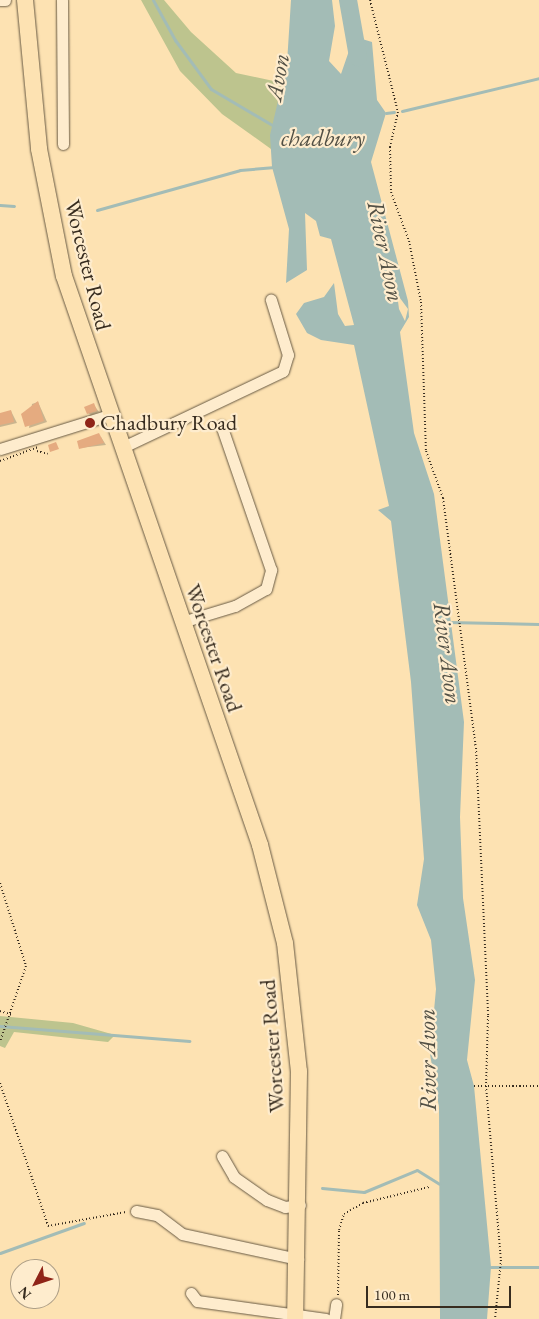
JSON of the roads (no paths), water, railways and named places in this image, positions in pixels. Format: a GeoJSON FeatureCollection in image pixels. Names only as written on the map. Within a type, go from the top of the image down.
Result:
{"type":"FeatureCollection","features":[{"type":"Feature","properties":{"kind":"highway","name":"Worcester Road"},"geometry":{"type":"LineString","coordinates":[[25,0],[26,52],[49,212],[64,276],[109,415],[260,846],[285,943],[299,1071],[300,1206],[295,1317]]}},
{"type":"Feature","properties":{"kind":"street"},"geometry":{"type":"LineString","coordinates":[[0,0],[5,0]]}},
{"type":"Feature","properties":{"kind":"street"},"geometry":{"type":"LineString","coordinates":[[62,0],[63,144]]}},
{"type":"Feature","properties":{"kind":"street"},"geometry":{"type":"LineString","coordinates":[[121,448],[283,371],[288,355],[271,300]]}},
{"type":"Feature","properties":{"kind":"street"},"geometry":{"type":"LineString","coordinates":[[0,448],[109,415]]}},
{"type":"Feature","properties":{"kind":"street"},"geometry":{"type":"LineString","coordinates":[[182,622],[235,606],[266,590],[271,570],[221,425]]}},
{"type":"Feature","properties":{"kind":"street"},"geometry":{"type":"LineString","coordinates":[[222,1156],[234,1176],[267,1200],[285,1207],[300,1206]]}},
{"type":"Feature","properties":{"kind":"street"},"geometry":{"type":"LineString","coordinates":[[136,1212],[157,1216],[182,1234],[298,1259]]}},
{"type":"Feature","properties":{"kind":"street"},"geometry":{"type":"LineString","coordinates":[[191,1293],[197,1301],[295,1317],[326,1319]]}},
{"type":"Feature","properties":{"kind":"street"},"geometry":{"type":"LineString","coordinates":[[334,1319],[336,1304]]}},
{"type":"Feature","properties":{"kind":"water","name":"chadbury"},"geometry":{"type":"Polygon","coordinates":[[[291,0],[332,0],[335,26],[329,61],[341,74],[351,45],[349,35],[372,42],[377,100],[386,113],[371,162],[408,301],[409,317],[400,332],[414,433],[434,494],[464,722],[460,817],[463,898],[475,980],[467,1060],[474,1086],[491,1267],[487,1319],[440,1319],[439,1107],[430,1054],[436,989],[431,940],[417,905],[424,859],[411,682],[391,521],[378,510],[389,506],[354,345],[321,340],[307,333],[296,314],[304,303],[324,297],[334,283],[338,314],[345,326],[354,325],[331,239],[320,236],[316,221],[305,213],[307,270],[286,283],[289,229],[272,167],[270,135],[287,63],[291,0]],[[397,294],[399,309],[405,321],[408,309],[397,294]]]}},
{"type":"Feature","properties":{"kind":"waterway"},"geometry":{"type":"LineString","coordinates":[[153,0],[175,40],[211,89],[272,125]]}},
{"type":"Feature","properties":{"kind":"waterway","name":"River Avon"},"geometry":{"type":"LineString","coordinates":[[348,0],[358,57]]}},
{"type":"Feature","properties":{"kind":"waterway"},"geometry":{"type":"LineString","coordinates":[[402,111],[539,78]]}},
{"type":"Feature","properties":{"kind":"waterway"},"geometry":{"type":"LineString","coordinates":[[386,113],[394,112]]}},
{"type":"Feature","properties":{"kind":"waterway"},"geometry":{"type":"LineString","coordinates":[[97,210],[240,170],[272,167]]}},
{"type":"Feature","properties":{"kind":"waterway"},"geometry":{"type":"LineString","coordinates":[[0,205],[14,206]]}},
{"type":"Feature","properties":{"kind":"waterway"},"geometry":{"type":"LineString","coordinates":[[447,622],[539,624]]}},
{"type":"Feature","properties":{"kind":"waterway"},"geometry":{"type":"LineString","coordinates":[[0,1026],[189,1041]]}},
{"type":"Feature","properties":{"kind":"waterway"},"geometry":{"type":"LineString","coordinates":[[322,1188],[364,1192],[417,1170],[439,1184]]}},
{"type":"Feature","properties":{"kind":"waterway"},"geometry":{"type":"LineString","coordinates":[[0,1253],[84,1223]]}},
{"type":"Feature","properties":{"kind":"waterway"},"geometry":{"type":"LineString","coordinates":[[491,1267],[539,1267]]}},
{"type":"Feature","properties":{"kind":"place","name":"Chadbury Road"},"geometry":{"type":"Point","coordinates":[90,423]}},
{"type":"Feature","properties":{"kind":"water label","name":"Avon"},"geometry":{"type":"Point","coordinates":[277,77]}}]}
